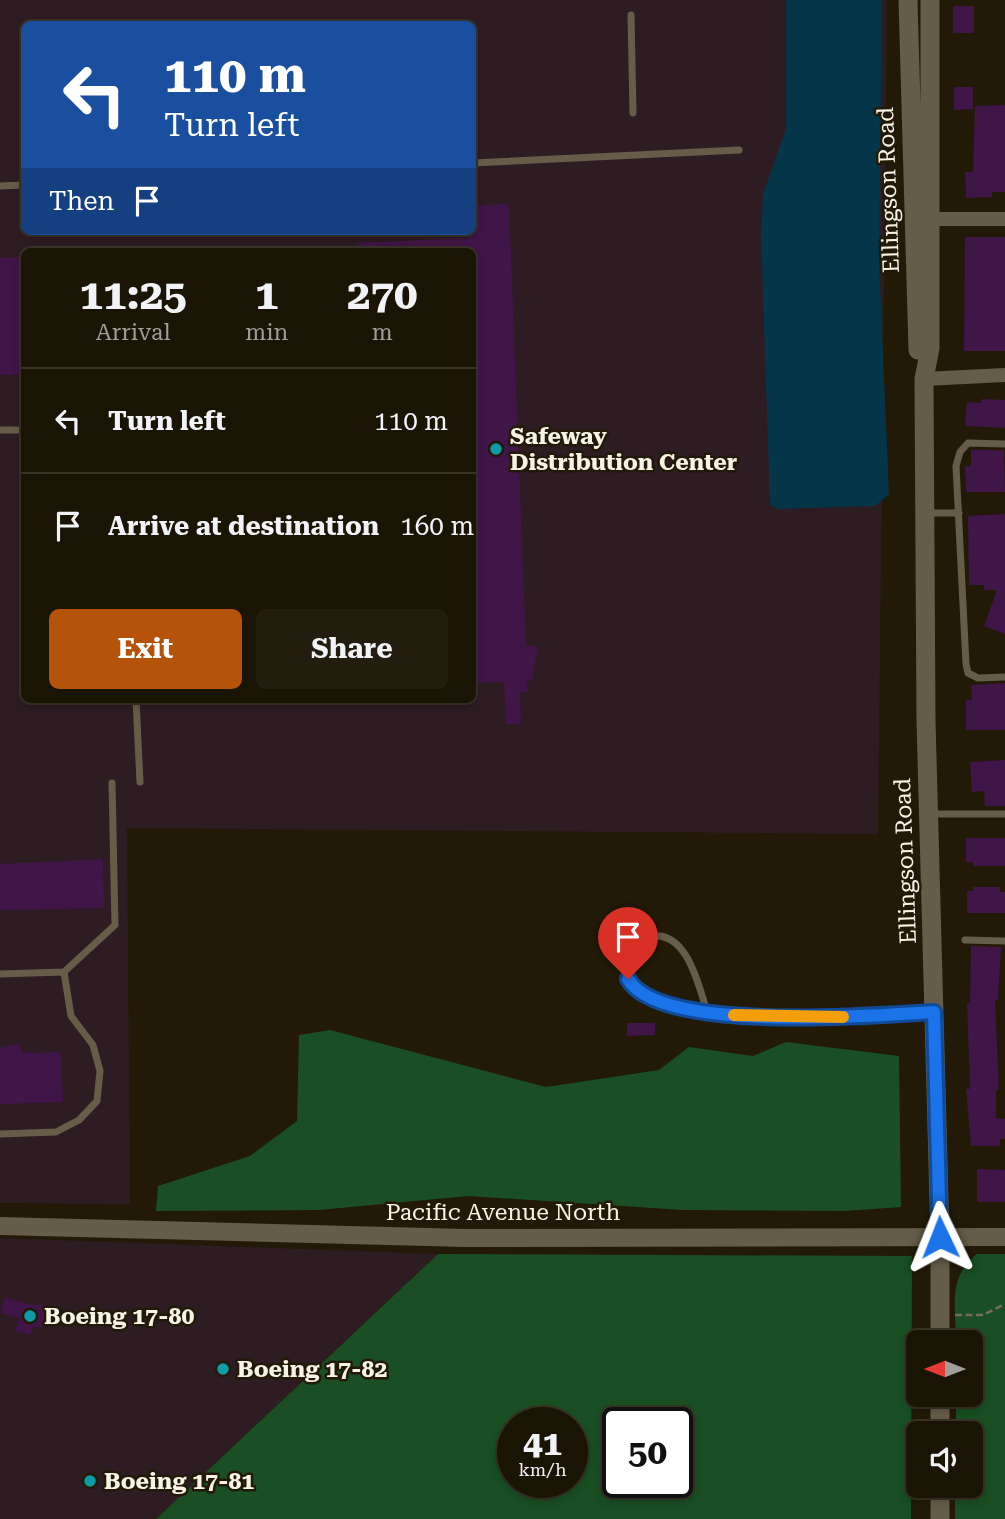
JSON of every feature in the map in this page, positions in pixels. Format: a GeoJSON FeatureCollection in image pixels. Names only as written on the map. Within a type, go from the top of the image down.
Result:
{"type":"FeatureCollection","features":[{"type":"Feature","properties":{"kind":"main road","name":"Ellingson Road"},"geometry":{"type":"LineString","coordinates":[[930,0],[930,348],[925,379],[925,513],[928,814],[940,1237],[940,1330]]}},
{"type":"Feature","properties":{"kind":"main road","name":"Ellingson Road"},"geometry":{"type":"LineString","coordinates":[[907,3],[917,346],[925,379]]}},
{"type":"Feature","properties":{"kind":"main road"},"geometry":{"type":"LineString","coordinates":[[940,1498],[940,1519]]}},
{"type":"Feature","properties":{"kind":"street"},"geometry":{"type":"LineString","coordinates":[[930,219],[1005,219]]}},
{"type":"Feature","properties":{"kind":"street"},"geometry":{"type":"LineString","coordinates":[[925,379],[1005,375]]}},
{"type":"Feature","properties":{"kind":"street","name":"Pacific Avenue North"},"geometry":{"type":"LineString","coordinates":[[0,1226],[465,1238],[1005,1237]]}},
{"type":"Feature","properties":{"kind":"lane"},"geometry":{"type":"LineString","coordinates":[[631,15],[633,113]]}},
{"type":"Feature","properties":{"kind":"lane"},"geometry":{"type":"LineString","coordinates":[[476,163],[739,150]]}},
{"type":"Feature","properties":{"kind":"lane"},"geometry":{"type":"LineString","coordinates":[[0,186],[21,185]]}},
{"type":"Feature","properties":{"kind":"lane"},"geometry":{"type":"LineString","coordinates":[[0,430],[21,430]]}},
{"type":"Feature","properties":{"kind":"lane"},"geometry":{"type":"LineString","coordinates":[[1005,444],[968,443],[960,452],[956,466],[965,664],[968,673],[978,678],[1005,677]]}},
{"type":"Feature","properties":{"kind":"lane"},"geometry":{"type":"LineString","coordinates":[[925,513],[959,513]]}},
{"type":"Feature","properties":{"kind":"lane"},"geometry":{"type":"LineString","coordinates":[[136,703],[140,782]]}},
{"type":"Feature","properties":{"kind":"lane"},"geometry":{"type":"LineString","coordinates":[[0,974],[64,972],[116,926],[112,783]]}},
{"type":"Feature","properties":{"kind":"lane"},"geometry":{"type":"LineString","coordinates":[[928,814],[1005,814]]}},
{"type":"Feature","properties":{"kind":"lane"},"geometry":{"type":"LineString","coordinates":[[707,1012],[693,969],[673,942],[659,936],[646,937],[635,944],[625,966],[633,989],[676,1008],[707,1012],[848,1017],[934,1012]]}},
{"type":"Feature","properties":{"kind":"lane"},"geometry":{"type":"LineString","coordinates":[[965,940],[1005,941]]}},
{"type":"Feature","properties":{"kind":"lane"},"geometry":{"type":"LineString","coordinates":[[0,1134],[56,1132],[79,1120],[97,1101],[100,1072],[93,1045],[71,1016],[64,972]]}},
{"type":"Feature","properties":{"kind":"path"},"geometry":{"type":"LineString","coordinates":[[948,1315],[983,1315],[1005,1304]]}},
{"type":"Feature","properties":{"kind":"shaded area"},"geometry":{"type":"Polygon","coordinates":[[[0,0],[887,0],[878,834],[127,828],[130,1204],[0,1203],[0,0]]]}},
{"type":"Feature","properties":{"kind":"shaded area"},"geometry":{"type":"Polygon","coordinates":[[[0,1238],[438,1254],[156,1519],[0,1519],[0,1238]]]}},
{"type":"Feature","properties":{"kind":"green space"},"geometry":{"type":"Polygon","coordinates":[[[330,1030],[546,1087],[659,1070],[689,1047],[753,1056],[786,1042],[899,1056],[901,1207],[845,1211],[683,1210],[468,1196],[319,1210],[156,1211],[158,1186],[250,1156],[297,1121],[299,1035],[330,1030]]]}},
{"type":"Feature","properties":{"kind":"green space"},"geometry":{"type":"Polygon","coordinates":[[[438,1254],[912,1256],[912,1330],[906,1330],[906,1407],[911,1407],[911,1421],[906,1421],[906,1498],[911,1498],[911,1519],[156,1519],[438,1254]]]}},
{"type":"Feature","properties":{"kind":"green space"},"geometry":{"type":"Polygon","coordinates":[[[977,1254],[1005,1254],[1005,1519],[955,1519],[955,1498],[983,1498],[983,1421],[956,1421],[956,1407],[984,1407],[984,1330],[956,1330],[955,1294],[957,1283],[967,1263],[977,1254]]]}},
{"type":"Feature","properties":{"kind":"water"},"geometry":{"type":"Polygon","coordinates":[[[786,0],[882,0],[879,263],[889,494],[875,506],[778,509],[770,505],[761,235],[763,194],[786,129],[786,0]]]}},
{"type":"Feature","properties":{"kind":"building"},"geometry":{"type":"Polygon","coordinates":[[[953,6],[974,6],[974,33],[953,33],[953,6]]]}},
{"type":"Feature","properties":{"kind":"building"},"geometry":{"type":"Polygon","coordinates":[[[954,87],[973,87],[973,109],[954,110],[954,87]]]}},
{"type":"Feature","properties":{"kind":"building"},"geometry":{"type":"Polygon","coordinates":[[[1005,105],[1005,192],[992,192],[992,197],[966,198],[965,172],[973,172],[975,106],[1005,105]]]}},
{"type":"Feature","properties":{"kind":"building","name":"Safeway Distribution Center"},"geometry":{"type":"Polygon","coordinates":[[[509,204],[526,646],[538,646],[532,680],[527,680],[528,692],[520,692],[521,724],[506,724],[504,682],[476,683],[476,248],[358,248],[358,243],[469,238],[469,235],[476,235],[476,205],[509,204]]]}},
{"type":"Feature","properties":{"kind":"building"},"geometry":{"type":"Polygon","coordinates":[[[965,237],[1005,237],[1005,351],[964,351],[965,237]]]}},
{"type":"Feature","properties":{"kind":"building"},"geometry":{"type":"Polygon","coordinates":[[[21,257],[21,374],[0,375],[0,258],[21,257]]]}},
{"type":"Feature","properties":{"kind":"building"},"geometry":{"type":"Polygon","coordinates":[[[982,399],[1005,400],[1005,428],[965,426],[967,402],[981,403],[982,399]]]}},
{"type":"Feature","properties":{"kind":"building"},"geometry":{"type":"Polygon","coordinates":[[[971,450],[1004,450],[1005,492],[966,492],[965,466],[971,466],[971,450]]]}},
{"type":"Feature","properties":{"kind":"building"},"geometry":{"type":"Polygon","coordinates":[[[1005,514],[1005,634],[984,626],[997,590],[984,590],[984,585],[969,585],[968,516],[1005,514]]]}},
{"type":"Feature","properties":{"kind":"building"},"geometry":{"type":"Polygon","coordinates":[[[1005,683],[1005,730],[966,730],[966,700],[972,700],[971,685],[1005,683]]]}},
{"type":"Feature","properties":{"kind":"building"},"geometry":{"type":"Polygon","coordinates":[[[1005,760],[1005,806],[985,806],[984,791],[972,792],[970,762],[1005,760]]]}},
{"type":"Feature","properties":{"kind":"building"},"geometry":{"type":"Polygon","coordinates":[[[966,838],[1005,838],[1005,866],[973,866],[973,862],[966,862],[966,838]]]}},
{"type":"Feature","properties":{"kind":"building"},"geometry":{"type":"Polygon","coordinates":[[[103,859],[104,908],[0,910],[0,864],[103,859]]]}},
{"type":"Feature","properties":{"kind":"building"},"geometry":{"type":"Polygon","coordinates":[[[973,887],[1000,887],[1000,892],[1005,892],[1005,913],[967,913],[967,891],[973,891],[973,887]]]}},
{"type":"Feature","properties":{"kind":"building"},"geometry":{"type":"Polygon","coordinates":[[[971,946],[1001,947],[998,1000],[995,1000],[999,1090],[996,1090],[996,1118],[1005,1119],[1005,1139],[1000,1139],[1000,1146],[971,1146],[966,1089],[970,1089],[967,1003],[970,1003],[971,946]]]}},
{"type":"Feature","properties":{"kind":"building"},"geometry":{"type":"Polygon","coordinates":[[[627,1023],[655,1023],[655,1035],[627,1036],[627,1023]]]}},
{"type":"Feature","properties":{"kind":"building"},"geometry":{"type":"Polygon","coordinates":[[[19,1043],[23,1053],[61,1052],[63,1102],[0,1104],[0,1048],[19,1043]]]}},
{"type":"Feature","properties":{"kind":"building"},"geometry":{"type":"Polygon","coordinates":[[[977,1169],[1005,1170],[1005,1202],[977,1202],[977,1169]]]}},
{"type":"Feature","properties":{"kind":"building","name":"Boeing 17-80"},"geometry":{"type":"Polygon","coordinates":[[[5,1297],[32,1305],[47,1305],[50,1326],[33,1327],[30,1335],[15,1331],[19,1318],[1,1313],[5,1297]]]}},
{"type":"Feature","properties":{"kind":"slow traffic"},"geometry":{"type":"LineString","coordinates":[[734,1015],[843,1017]]}},
{"type":"Feature","properties":{"kind":"place","name":"Safeway Distribution Center"},"geometry":{"type":"Point","coordinates":[496,449]}},
{"type":"Feature","properties":{"kind":"place","name":"Boeing 17-80"},"geometry":{"type":"Point","coordinates":[30,1316]}},
{"type":"Feature","properties":{"kind":"place","name":"Boeing 17-82"},"geometry":{"type":"Point","coordinates":[223,1369]}},
{"type":"Feature","properties":{"kind":"place","name":"Boeing 17-81"},"geometry":{"type":"Point","coordinates":[90,1481]}},
{"type":"Feature","properties":{"kind":"route"},"geometry":{"type":"LineString","coordinates":[[628,979],[633,989],[646,997],[676,1008],[722,1014],[848,1017],[934,1012],[940,1237]]}}]}
